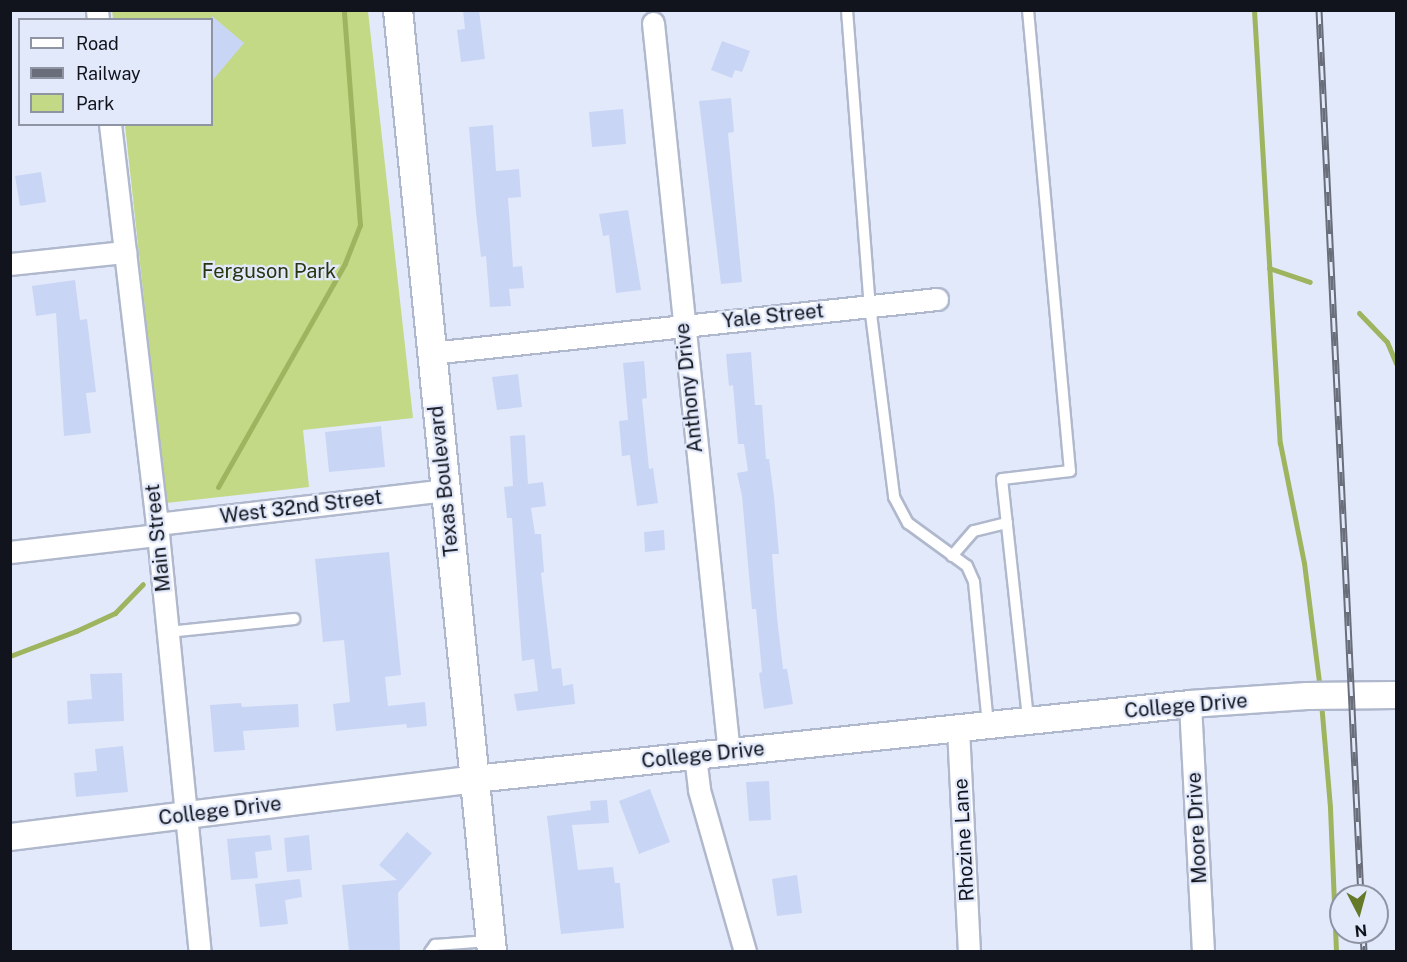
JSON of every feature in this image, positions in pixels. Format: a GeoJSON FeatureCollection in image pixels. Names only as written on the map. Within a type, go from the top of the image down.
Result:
{"type":"FeatureCollection","features":[{"type":"Feature","properties":{"kind":"main road","name":"Texas Boulevard"},"geometry":{"type":"LineString","coordinates":[[398,10],[492,946]]}},
{"type":"Feature","properties":{"kind":"street","name":"Anthony Drive"},"geometry":{"type":"LineString","coordinates":[[652,23],[682,326],[729,753]]}},
{"type":"Feature","properties":{"kind":"street","name":"Main Street"},"geometry":{"type":"LineString","coordinates":[[110,126],[157,530],[188,815],[200,951]]}},
{"type":"Feature","properties":{"kind":"street"},"geometry":{"type":"LineString","coordinates":[[10,264],[125,252]]}},
{"type":"Feature","properties":{"kind":"street","name":"Yale Street"},"geometry":{"type":"LineString","coordinates":[[431,353],[937,299]]}},
{"type":"Feature","properties":{"kind":"street","name":"West 32nd Street"},"geometry":{"type":"LineString","coordinates":[[10,552],[445,490]]}},
{"type":"Feature","properties":{"kind":"street","name":"College Drive"},"geometry":{"type":"LineString","coordinates":[[10,837],[474,778],[958,728],[1307,696],[1396,695]]}},
{"type":"Feature","properties":{"kind":"street","name":"Moore Drive"},"geometry":{"type":"LineString","coordinates":[[1190,705],[1203,951]]}},
{"type":"Feature","properties":{"kind":"street","name":"Rhozine Lane"},"geometry":{"type":"LineString","coordinates":[[958,728],[969,951]]}},
{"type":"Feature","properties":{"kind":"street"},"geometry":{"type":"LineString","coordinates":[[696,756],[699,790],[745,951]]}},
{"type":"Feature","properties":{"kind":"lane"},"geometry":{"type":"LineString","coordinates":[[847,10],[870,306],[894,497],[908,523],[967,566],[974,582],[988,725]]}},
{"type":"Feature","properties":{"kind":"lane"},"geometry":{"type":"LineString","coordinates":[[1028,10],[1070,471],[1002,479],[1028,721]]}},
{"type":"Feature","properties":{"kind":"lane"},"geometry":{"type":"LineString","coordinates":[[952,556],[974,531],[1007,523]]}},
{"type":"Feature","properties":{"kind":"lane"},"geometry":{"type":"LineString","coordinates":[[168,632],[294,619]]}},
{"type":"Feature","properties":{"kind":"lane"},"geometry":{"type":"LineString","coordinates":[[430,951],[435,945],[492,946]]}},
{"type":"Feature","properties":{"kind":"green space","name":"Ferguson Park"},"geometry":{"type":"Polygon","coordinates":[[[112,11],[368,11],[413,418],[303,430],[309,487],[166,503],[125,126],[213,126],[213,18],[113,18],[112,11]]]}},
{"type":"Feature","properties":{"kind":"building"},"geometry":{"type":"Polygon","coordinates":[[[463,10],[479,10],[485,59],[461,62],[457,30],[465,29],[463,10]]]}},
{"type":"Feature","properties":{"kind":"building"},"geometry":{"type":"Polygon","coordinates":[[[212,16],[244,43],[213,80],[213,18],[212,16]]]}},
{"type":"Feature","properties":{"kind":"building"},"geometry":{"type":"Polygon","coordinates":[[[722,41],[750,51],[742,72],[735,70],[732,78],[711,70],[722,41]]]}},
{"type":"Feature","properties":{"kind":"building"},"geometry":{"type":"Polygon","coordinates":[[[731,98],[734,132],[728,133],[742,282],[721,284],[699,101],[731,98]]]}},
{"type":"Feature","properties":{"kind":"building"},"geometry":{"type":"Polygon","coordinates":[[[623,109],[626,144],[592,147],[589,112],[623,109]]]}},
{"type":"Feature","properties":{"kind":"building"},"geometry":{"type":"Polygon","coordinates":[[[493,125],[496,171],[519,169],[521,197],[508,198],[513,267],[522,266],[524,288],[509,289],[511,306],[490,307],[486,256],[481,257],[469,127],[493,125]]]}},
{"type":"Feature","properties":{"kind":"building"},"geometry":{"type":"Polygon","coordinates":[[[41,172],[46,202],[20,206],[15,176],[41,172]]]}},
{"type":"Feature","properties":{"kind":"building"},"geometry":{"type":"Polygon","coordinates":[[[628,210],[641,290],[616,293],[609,235],[603,236],[599,214],[628,210]]]}},
{"type":"Feature","properties":{"kind":"building"},"geometry":{"type":"Polygon","coordinates":[[[75,280],[80,320],[87,319],[96,392],[86,393],[91,433],[64,436],[56,313],[36,316],[32,286],[75,280]]]}},
{"type":"Feature","properties":{"kind":"building"},"geometry":{"type":"Polygon","coordinates":[[[751,352],[755,405],[762,405],[766,459],[769,459],[774,497],[779,554],[772,554],[783,669],[787,669],[793,704],[764,709],[759,673],[762,672],[756,609],[752,609],[742,496],[737,473],[748,471],[744,444],[738,444],[733,385],[729,386],[726,354],[751,352]]]}},
{"type":"Feature","properties":{"kind":"building"},"geometry":{"type":"Polygon","coordinates":[[[644,361],[647,398],[642,399],[649,469],[653,468],[658,503],[637,506],[630,455],[622,456],[619,421],[628,420],[623,363],[644,361]]]}},
{"type":"Feature","properties":{"kind":"building"},"geometry":{"type":"Polygon","coordinates":[[[518,374],[522,407],[497,410],[492,377],[518,374]]]}},
{"type":"Feature","properties":{"kind":"building"},"geometry":{"type":"Polygon","coordinates":[[[381,426],[385,467],[329,472],[325,432],[381,426]]]}},
{"type":"Feature","properties":{"kind":"building"},"geometry":{"type":"Polygon","coordinates":[[[525,435],[528,484],[543,482],[546,506],[531,508],[535,534],[541,534],[544,572],[541,573],[552,669],[561,668],[563,686],[573,684],[575,704],[517,711],[514,694],[538,691],[534,659],[522,661],[512,518],[507,518],[504,487],[513,486],[510,436],[525,435]]]}},
{"type":"Feature","properties":{"kind":"building"},"geometry":{"type":"Polygon","coordinates":[[[664,530],[665,550],[645,552],[644,532],[664,530]]]}},
{"type":"Feature","properties":{"kind":"building"},"geometry":{"type":"Polygon","coordinates":[[[389,552],[401,675],[385,677],[388,706],[425,702],[427,726],[407,728],[406,724],[336,731],[333,704],[350,702],[344,640],[323,642],[315,559],[389,552]]]}},
{"type":"Feature","properties":{"kind":"building"},"geometry":{"type":"Polygon","coordinates":[[[122,673],[124,721],[68,724],[67,701],[92,699],[90,674],[122,673]]]}},
{"type":"Feature","properties":{"kind":"building"},"geometry":{"type":"Polygon","coordinates":[[[241,703],[242,707],[298,704],[299,727],[243,731],[245,750],[214,752],[210,705],[241,703]]]}},
{"type":"Feature","properties":{"kind":"building"},"geometry":{"type":"Polygon","coordinates":[[[123,746],[128,792],[76,797],[74,773],[97,771],[95,749],[123,746]]]}},
{"type":"Feature","properties":{"kind":"building"},"geometry":{"type":"Polygon","coordinates":[[[769,781],[771,820],[749,821],[746,782],[769,781]]]}},
{"type":"Feature","properties":{"kind":"building"},"geometry":{"type":"Polygon","coordinates":[[[650,789],[670,842],[639,854],[619,801],[650,789]]]}},
{"type":"Feature","properties":{"kind":"building"},"geometry":{"type":"Polygon","coordinates":[[[607,800],[609,823],[572,825],[578,870],[613,867],[615,883],[620,883],[624,928],[561,934],[547,816],[591,810],[590,801],[607,800]]]}},
{"type":"Feature","properties":{"kind":"building"},"geometry":{"type":"Polygon","coordinates":[[[407,832],[432,853],[398,893],[400,951],[349,951],[342,885],[397,880],[379,865],[407,832]]]}},
{"type":"Feature","properties":{"kind":"building"},"geometry":{"type":"Polygon","coordinates":[[[270,835],[272,850],[255,852],[258,878],[231,880],[227,839],[270,835]]]}},
{"type":"Feature","properties":{"kind":"building"},"geometry":{"type":"Polygon","coordinates":[[[309,835],[312,870],[287,872],[284,838],[309,835]]]}},
{"type":"Feature","properties":{"kind":"building"},"geometry":{"type":"Polygon","coordinates":[[[797,875],[802,913],[777,916],[772,879],[797,875]]]}},
{"type":"Feature","properties":{"kind":"building"},"geometry":{"type":"Polygon","coordinates":[[[300,879],[302,897],[285,900],[288,924],[260,927],[255,884],[300,879]]]}},
{"type":"Feature","properties":{"kind":"waterway"},"geometry":{"type":"LineString","coordinates":[[218,487],[345,263],[360,225],[344,10]]}},
{"type":"Feature","properties":{"kind":"waterway"},"geometry":{"type":"LineString","coordinates":[[1254,10],[1280,443],[1304,563],[1320,689]]}},
{"type":"Feature","properties":{"kind":"waterway"},"geometry":{"type":"LineString","coordinates":[[1269,268],[1310,282]]}},
{"type":"Feature","properties":{"kind":"waterway"},"geometry":{"type":"LineString","coordinates":[[1359,313],[1387,342],[1396,363]]}},
{"type":"Feature","properties":{"kind":"waterway"},"geometry":{"type":"LineString","coordinates":[[10,656],[76,631],[115,613],[143,584]]}},
{"type":"Feature","properties":{"kind":"waterway"},"geometry":{"type":"LineString","coordinates":[[1321,702],[1330,808],[1336,952]]}},
{"type":"Feature","properties":{"kind":"railway"},"geometry":{"type":"LineString","coordinates":[[1319,10],[1360,884]]}},
{"type":"Feature","properties":{"kind":"railway"},"geometry":{"type":"LineString","coordinates":[[1364,944],[1364,952]]}}]}
